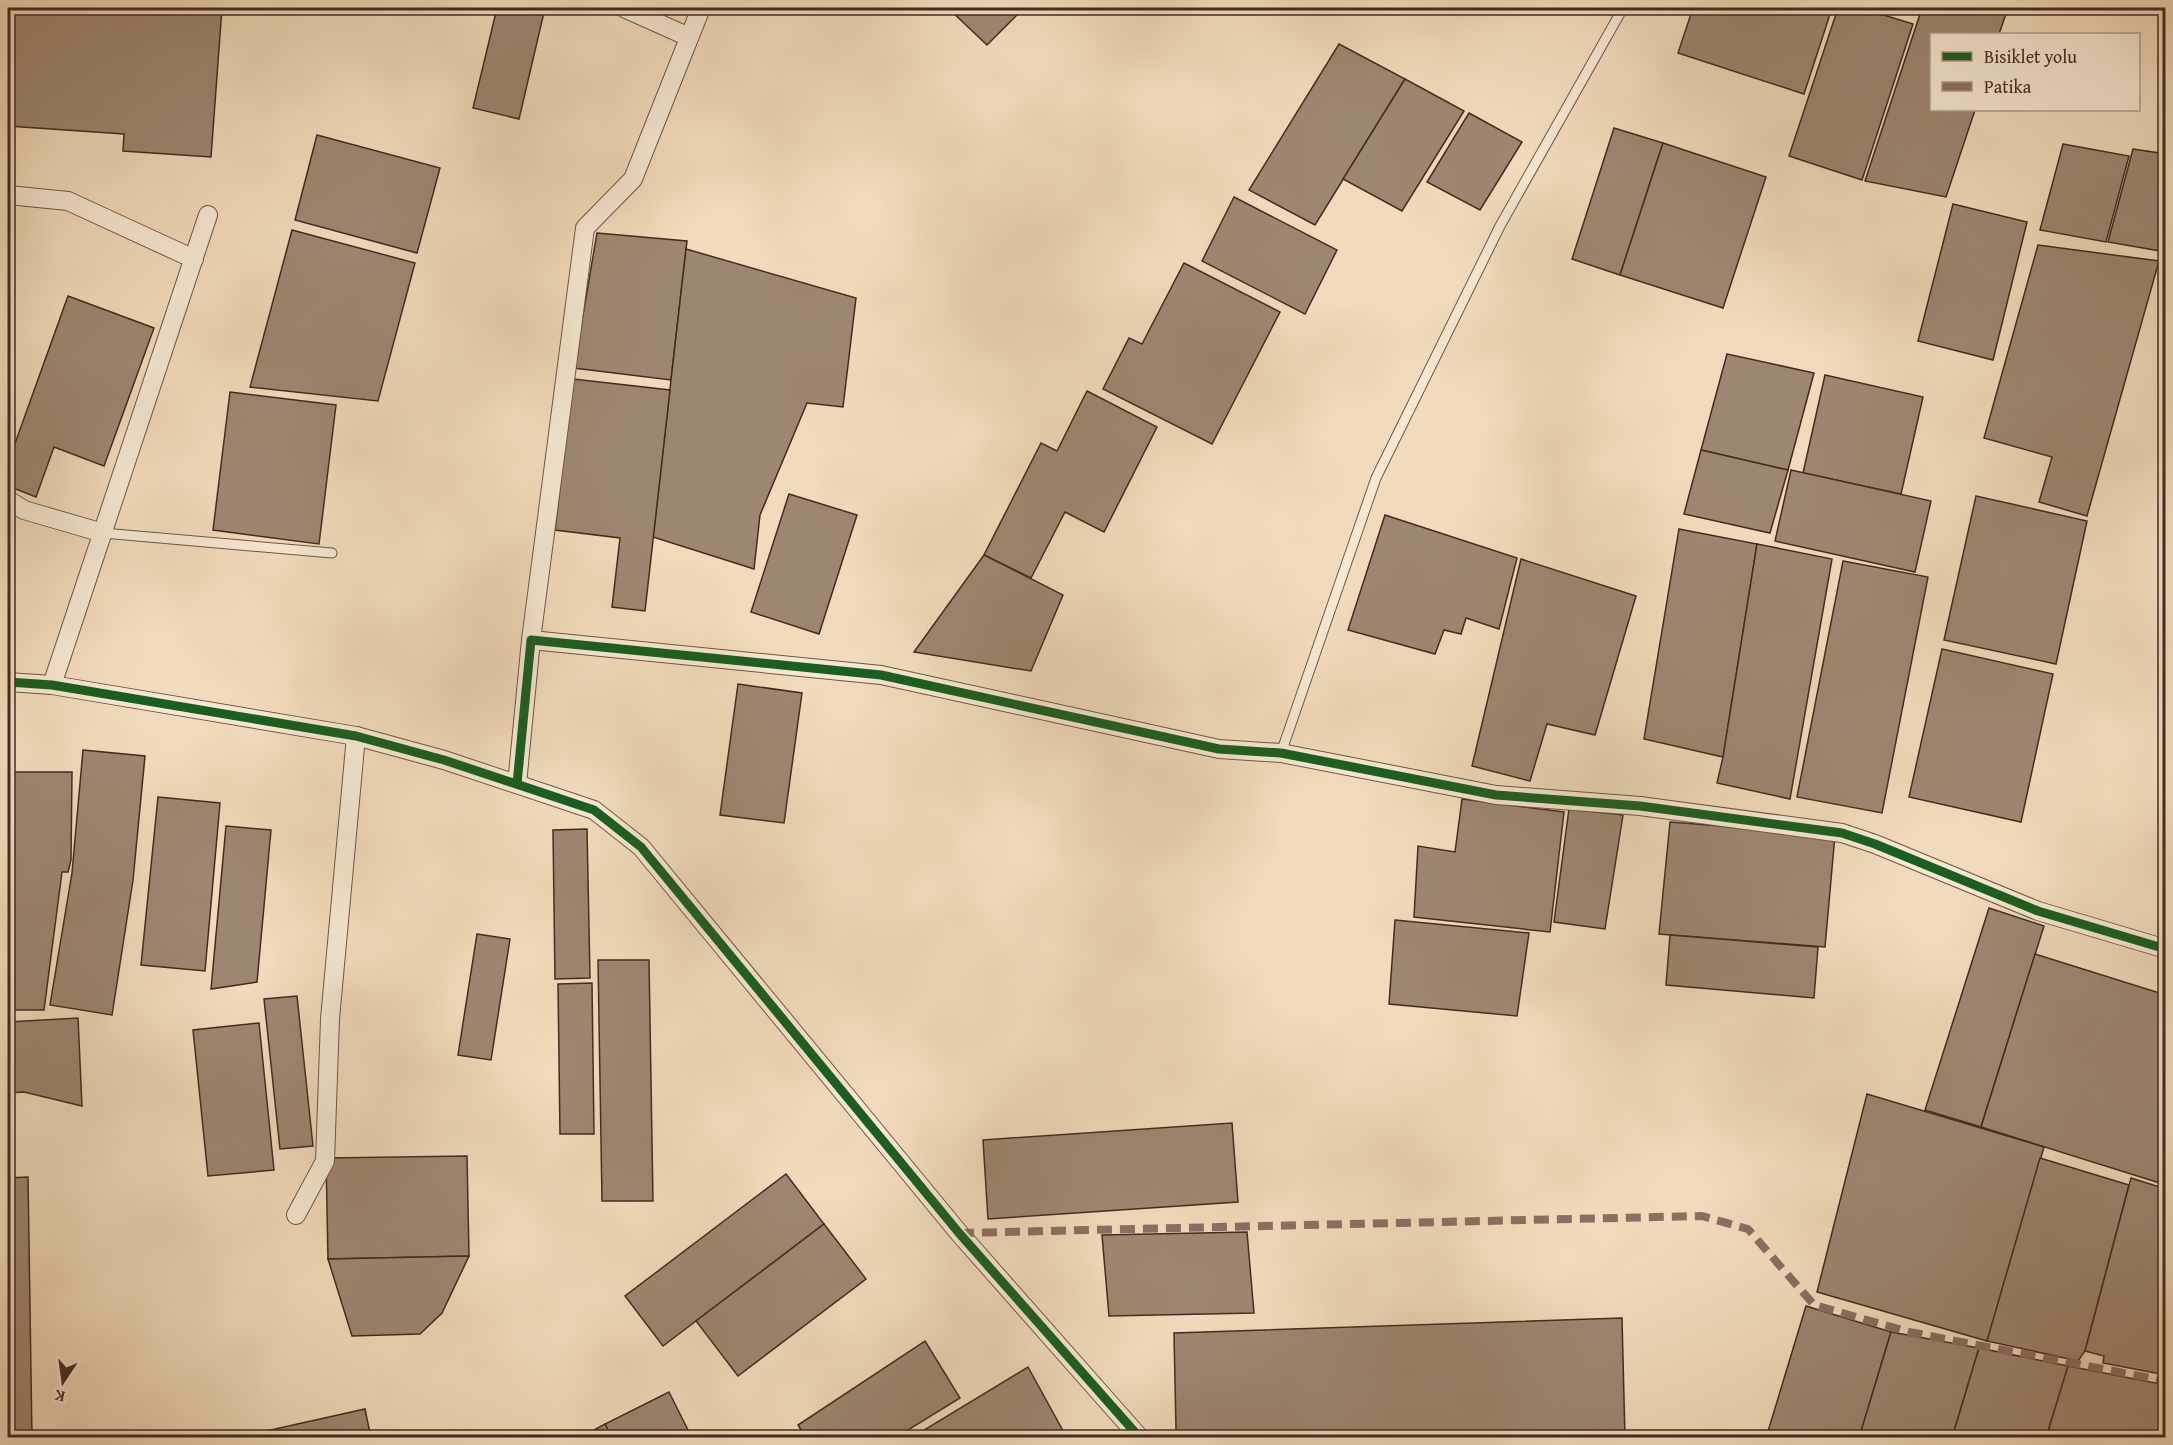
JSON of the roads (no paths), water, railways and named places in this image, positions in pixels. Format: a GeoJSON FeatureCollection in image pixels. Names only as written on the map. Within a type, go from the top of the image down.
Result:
{"type":"FeatureCollection","features":[{"type":"Feature","properties":{"kind":"street"},"geometry":{"type":"LineString","coordinates":[[624,8],[689,37]]}},
{"type":"Feature","properties":{"kind":"street"},"geometry":{"type":"LineString","coordinates":[[517,784],[531,640],[585,228],[633,179],[701,8]]}},
{"type":"Feature","properties":{"kind":"street"},"geometry":{"type":"LineString","coordinates":[[8,195],[68,201],[194,258]]}},
{"type":"Feature","properties":{"kind":"street"},"geometry":{"type":"LineString","coordinates":[[52,685],[208,215]]}},
{"type":"Feature","properties":{"kind":"street"},"geometry":{"type":"LineString","coordinates":[[8,500],[24,510],[103,533]]}},
{"type":"Feature","properties":{"kind":"street"},"geometry":{"type":"LineString","coordinates":[[531,640],[881,675],[1219,749],[1281,753],[1496,795],[1640,806],[1842,833],[1875,844],[2038,911],[2166,949]]}},
{"type":"Feature","properties":{"kind":"street"},"geometry":{"type":"LineString","coordinates":[[8,682],[52,685],[356,736],[444,760],[594,810],[641,847],[959,1233],[1140,1437]]}},
{"type":"Feature","properties":{"kind":"street"},"geometry":{"type":"LineString","coordinates":[[296,1215],[326,1161],[330,1019],[356,736]]}},
{"type":"Feature","properties":{"kind":"lane"},"geometry":{"type":"LineString","coordinates":[[1281,753],[1376,478],[1500,226],[1623,8]]}},
{"type":"Feature","properties":{"kind":"lane"},"geometry":{"type":"LineString","coordinates":[[103,533],[333,553]]}}]}
